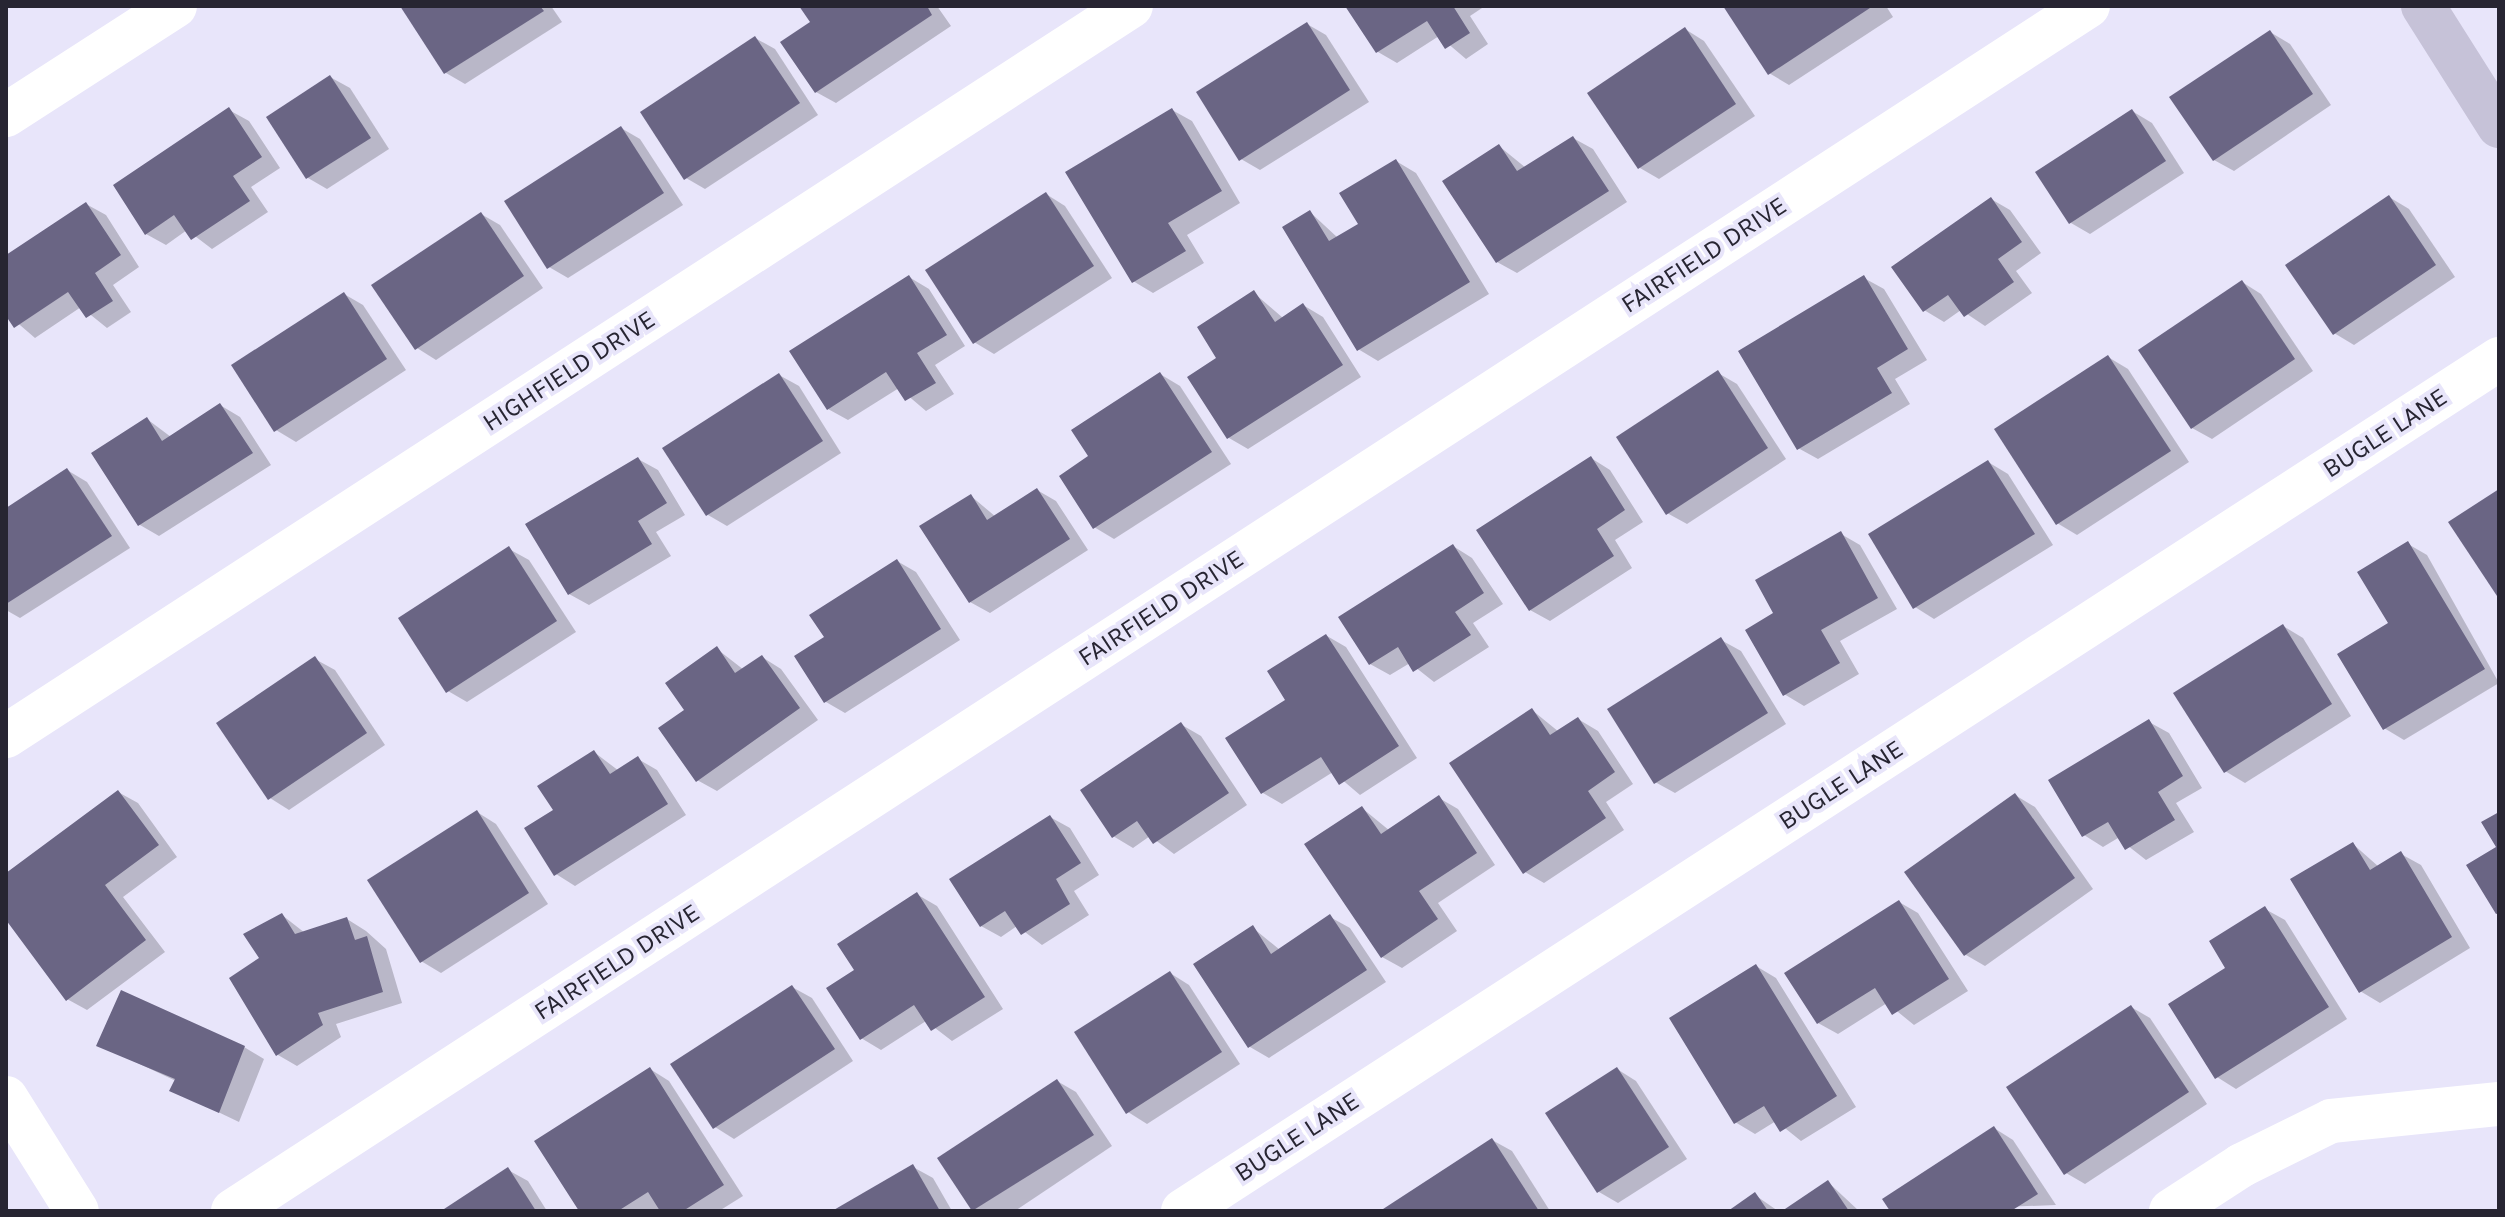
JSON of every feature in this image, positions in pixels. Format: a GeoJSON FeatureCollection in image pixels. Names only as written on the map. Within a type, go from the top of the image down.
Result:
{"type":"FeatureCollection","features":[{"type":"Feature","properties":{"kind":"street"},"geometry":{"type":"LineString","coordinates":[[6,115],[175,6]]}},
{"type":"Feature","properties":{"kind":"street","name":"HIGHFIELD DRIVE"},"geometry":{"type":"LineString","coordinates":[[6,736],[1131,6]]}},
{"type":"Feature","properties":{"kind":"street","name":"FAIRFIELD DRIVE"},"geometry":{"type":"LineString","coordinates":[[233,1211],[2088,6]]}},
{"type":"Feature","properties":{"kind":"street"},"geometry":{"type":"LineString","coordinates":[[2423,6],[2499,126]]}},
{"type":"Feature","properties":{"kind":"street","name":"BUGLE LANE"},"geometry":{"type":"LineString","coordinates":[[1183,1211],[2499,359]]}},
{"type":"Feature","properties":{"kind":"street"},"geometry":{"type":"LineString","coordinates":[[6,1098],[77,1211]]}},
{"type":"Feature","properties":{"kind":"street"},"geometry":{"type":"LineString","coordinates":[[2171,1211],[2331,1121],[2499,1104]]}},
{"type":"Feature","properties":{"kind":"building"},"geometry":{"type":"Polygon","coordinates":[[[400,6],[540,6],[544,11],[444,74],[400,6]]]}},
{"type":"Feature","properties":{"kind":"building"},"geometry":{"type":"Polygon","coordinates":[[[799,6],[927,6],[932,15],[815,93],[780,42],[810,22],[799,6]]]}},
{"type":"Feature","properties":{"kind":"building"},"geometry":{"type":"Polygon","coordinates":[[[1345,6],[1453,6],[1470,33],[1445,49],[1427,21],[1376,53],[1345,6]]]}},
{"type":"Feature","properties":{"kind":"building"},"geometry":{"type":"Polygon","coordinates":[[[1723,6],[1873,6],[1768,75],[1723,6]]]}},
{"type":"Feature","properties":{"kind":"building"},"geometry":{"type":"Polygon","coordinates":[[[1307,22],[1350,90],[1239,161],[1196,92],[1307,22]]]}},
{"type":"Feature","properties":{"kind":"building"},"geometry":{"type":"Polygon","coordinates":[[[1685,27],[1736,104],[1638,169],[1587,93],[1685,27]]]}},
{"type":"Feature","properties":{"kind":"building"},"geometry":{"type":"Polygon","coordinates":[[[2270,30],[2313,94],[2213,161],[2169,97],[2270,30]]]}},
{"type":"Feature","properties":{"kind":"building"},"geometry":{"type":"Polygon","coordinates":[[[755,36],[800,103],[684,180],[640,112],[755,36]]]}},
{"type":"Feature","properties":{"kind":"building"},"geometry":{"type":"Polygon","coordinates":[[[330,75],[371,138],[306,179],[266,117],[330,75]]]}},
{"type":"Feature","properties":{"kind":"building"},"geometry":{"type":"Polygon","coordinates":[[[229,107],[262,157],[233,176],[250,201],[191,240],[174,215],[145,235],[113,185],[229,107]]]}},
{"type":"Feature","properties":{"kind":"building"},"geometry":{"type":"Polygon","coordinates":[[[1172,108],[1222,191],[1168,223],[1186,251],[1132,283],[1065,172],[1172,108]]]}},
{"type":"Feature","properties":{"kind":"building"},"geometry":{"type":"Polygon","coordinates":[[[2132,109],[2166,161],[2069,224],[2035,172],[2132,109]]]}},
{"type":"Feature","properties":{"kind":"building"},"geometry":{"type":"Polygon","coordinates":[[[621,126],[664,193],[547,269],[504,201],[621,126]]]}},
{"type":"Feature","properties":{"kind":"building"},"geometry":{"type":"Polygon","coordinates":[[[1573,136],[1609,191],[1496,263],[1442,181],[1499,144],[1517,171],[1573,136]]]}},
{"type":"Feature","properties":{"kind":"building"},"geometry":{"type":"Polygon","coordinates":[[[1396,159],[1470,282],[1357,351],[1282,227],[1310,210],[1329,241],[1358,224],[1339,193],[1396,159]]]}},
{"type":"Feature","properties":{"kind":"building"},"geometry":{"type":"Polygon","coordinates":[[[1046,192],[1094,266],[973,344],[925,270],[1046,192]]]}},
{"type":"Feature","properties":{"kind":"building"},"geometry":{"type":"Polygon","coordinates":[[[2389,195],[2436,265],[2333,335],[2285,265],[2389,195]]]}},
{"type":"Feature","properties":{"kind":"building"},"geometry":{"type":"Polygon","coordinates":[[[1991,197],[2022,242],[1998,259],[2014,282],[1964,317],[1948,295],[1923,312],[1891,267],[1991,197]]]}},
{"type":"Feature","properties":{"kind":"building"},"geometry":{"type":"Polygon","coordinates":[[[86,202],[121,255],[95,273],[113,301],[86,318],[68,292],[14,328],[6,316],[6,255],[86,202]]]}},
{"type":"Feature","properties":{"kind":"building"},"geometry":{"type":"Polygon","coordinates":[[[481,212],[524,276],[415,350],[371,285],[481,212]]]}},
{"type":"Feature","properties":{"kind":"building"},"geometry":{"type":"Polygon","coordinates":[[[909,275],[947,335],[917,353],[936,383],[905,401],[886,372],[827,410],[789,351],[909,275]]]}},
{"type":"Feature","properties":{"kind":"building"},"geometry":{"type":"Polygon","coordinates":[[[1864,275],[1908,349],[1877,368],[1892,393],[1797,450],[1738,351],[1864,275]]]}},
{"type":"Feature","properties":{"kind":"building"},"geometry":{"type":"Polygon","coordinates":[[[2242,280],[2295,359],[2191,429],[2138,350],[2242,280]]]}},
{"type":"Feature","properties":{"kind":"building"},"geometry":{"type":"Polygon","coordinates":[[[1254,290],[1275,322],[1303,303],[1343,365],[1227,439],[1187,377],[1216,358],[1197,327],[1254,290]]]}},
{"type":"Feature","properties":{"kind":"building"},"geometry":{"type":"Polygon","coordinates":[[[344,292],[387,359],[274,432],[231,365],[344,292]]]}},
{"type":"Feature","properties":{"kind":"building"},"geometry":{"type":"Polygon","coordinates":[[[2108,355],[2171,451],[2056,525],[1994,429],[2108,355]]]}},
{"type":"Feature","properties":{"kind":"building"},"geometry":{"type":"Polygon","coordinates":[[[1718,370],[1768,448],[1666,515],[1616,437],[1718,370]]]}},
{"type":"Feature","properties":{"kind":"building"},"geometry":{"type":"Polygon","coordinates":[[[1160,372],[1212,452],[1093,529],[1059,476],[1088,456],[1071,430],[1160,372]]]}},
{"type":"Feature","properties":{"kind":"building"},"geometry":{"type":"Polygon","coordinates":[[[779,373],[823,441],[706,516],[662,448],[779,373]]]}},
{"type":"Feature","properties":{"kind":"building"},"geometry":{"type":"Polygon","coordinates":[[[220,403],[253,453],[138,526],[91,453],[147,417],[162,441],[220,403]]]}},
{"type":"Feature","properties":{"kind":"building"},"geometry":{"type":"Polygon","coordinates":[[[1591,456],[1625,510],[1597,529],[1614,556],[1529,611],[1476,530],[1591,456]]]}},
{"type":"Feature","properties":{"kind":"building"},"geometry":{"type":"Polygon","coordinates":[[[638,457],[667,503],[638,521],[652,544],[568,595],[525,524],[638,457]]]}},
{"type":"Feature","properties":{"kind":"building"},"geometry":{"type":"Polygon","coordinates":[[[1988,460],[2035,534],[1913,609],[1868,534],[1988,460]]]}},
{"type":"Feature","properties":{"kind":"building"},"geometry":{"type":"Polygon","coordinates":[[[67,468],[112,536],[6,604],[6,508],[67,468]]]}},
{"type":"Feature","properties":{"kind":"building"},"geometry":{"type":"Polygon","coordinates":[[[1037,488],[1070,539],[969,603],[919,526],[971,494],[987,520],[1037,488]]]}},
{"type":"Feature","properties":{"kind":"building"},"geometry":{"type":"Polygon","coordinates":[[[2499,489],[2499,599],[2448,522],[2499,489]]]}},
{"type":"Feature","properties":{"kind":"building"},"geometry":{"type":"Polygon","coordinates":[[[1841,531],[1878,598],[1821,630],[1840,663],[1783,696],[1745,630],[1773,613],[1755,580],[1841,531]]]}},
{"type":"Feature","properties":{"kind":"building"},"geometry":{"type":"Polygon","coordinates":[[[2408,541],[2485,669],[2383,730],[2337,654],[2388,623],[2357,572],[2408,541]]]}},
{"type":"Feature","properties":{"kind":"building"},"geometry":{"type":"Polygon","coordinates":[[[1453,544],[1484,593],[1455,612],[1471,635],[1413,672],[1398,647],[1369,665],[1338,617],[1453,544]]]}},
{"type":"Feature","properties":{"kind":"building"},"geometry":{"type":"Polygon","coordinates":[[[509,546],[557,621],[446,693],[398,618],[509,546]]]}},
{"type":"Feature","properties":{"kind":"building"},"geometry":{"type":"Polygon","coordinates":[[[897,559],[941,629],[824,703],[794,656],[824,637],[809,615],[897,559]]]}},
{"type":"Feature","properties":{"kind":"building"},"geometry":{"type":"Polygon","coordinates":[[[2283,624],[2332,704],[2224,773],[2173,693],[2283,624]]]}},
{"type":"Feature","properties":{"kind":"building"},"geometry":{"type":"Polygon","coordinates":[[[1326,634],[1399,746],[1339,785],[1321,757],[1261,794],[1225,738],[1285,700],[1267,671],[1326,634]]]}},
{"type":"Feature","properties":{"kind":"building"},"geometry":{"type":"Polygon","coordinates":[[[1721,637],[1768,713],[1654,784],[1607,709],[1721,637]]]}},
{"type":"Feature","properties":{"kind":"building"},"geometry":{"type":"Polygon","coordinates":[[[717,646],[735,673],[762,655],[800,708],[696,782],[658,728],[684,710],[665,683],[717,646]]]}},
{"type":"Feature","properties":{"kind":"building"},"geometry":{"type":"Polygon","coordinates":[[[315,656],[367,733],[268,800],[216,723],[315,656]]]}},
{"type":"Feature","properties":{"kind":"building"},"geometry":{"type":"Polygon","coordinates":[[[1532,708],[1550,735],[1578,717],[1615,772],[1588,791],[1606,818],[1523,874],[1449,763],[1532,708]]]}},
{"type":"Feature","properties":{"kind":"building"},"geometry":{"type":"Polygon","coordinates":[[[2149,719],[2183,776],[2158,792],[2175,820],[2125,850],[2108,822],[2082,837],[2048,780],[2149,719]]]}},
{"type":"Feature","properties":{"kind":"building"},"geometry":{"type":"Polygon","coordinates":[[[1181,722],[1229,793],[1153,844],[1137,821],[1112,838],[1080,790],[1181,722]]]}},
{"type":"Feature","properties":{"kind":"building"},"geometry":{"type":"Polygon","coordinates":[[[594,750],[610,774],[638,756],[668,804],[554,876],[524,828],[553,810],[537,786],[594,750]]]}},
{"type":"Feature","properties":{"kind":"building"},"geometry":{"type":"Polygon","coordinates":[[[118,790],[159,845],[105,885],[146,940],[66,1001],[6,920],[6,873],[118,790]]]}},
{"type":"Feature","properties":{"kind":"building"},"geometry":{"type":"Polygon","coordinates":[[[2015,793],[2075,878],[1964,956],[1904,872],[2015,793]]]}},
{"type":"Feature","properties":{"kind":"building"},"geometry":{"type":"Polygon","coordinates":[[[1439,795],[1477,853],[1419,891],[1438,919],[1381,958],[1304,844],[1362,806],[1381,834],[1439,795]]]}},
{"type":"Feature","properties":{"kind":"building"},"geometry":{"type":"Polygon","coordinates":[[[477,810],[529,893],[420,963],[367,880],[477,810]]]}},
{"type":"Feature","properties":{"kind":"building"},"geometry":{"type":"Polygon","coordinates":[[[2499,812],[2499,913],[2496,914],[2466,865],[2496,847],[2481,822],[2499,812]]]}},
{"type":"Feature","properties":{"kind":"building"},"geometry":{"type":"Polygon","coordinates":[[[1050,815],[1081,863],[1056,879],[1070,904],[1021,935],[1005,911],[980,927],[949,879],[1050,815]]]}},
{"type":"Feature","properties":{"kind":"building"},"geometry":{"type":"Polygon","coordinates":[[[2353,842],[2370,870],[2401,851],[2452,937],[2359,993],[2290,879],[2353,842]]]}},
{"type":"Feature","properties":{"kind":"building"},"geometry":{"type":"Polygon","coordinates":[[[917,892],[985,997],[931,1031],[914,1005],[860,1040],[826,988],[854,970],[837,944],[917,892]]]}},
{"type":"Feature","properties":{"kind":"building"},"geometry":{"type":"Polygon","coordinates":[[[1899,900],[1949,979],[1892,1015],[1875,988],[1817,1024],[1784,973],[1899,900]]]}},
{"type":"Feature","properties":{"kind":"building"},"geometry":{"type":"Polygon","coordinates":[[[2265,906],[2329,1007],[2215,1079],[2168,1004],[2225,968],[2209,941],[2265,906]]]}},
{"type":"Feature","properties":{"kind":"building"},"geometry":{"type":"Polygon","coordinates":[[[282,913],[295,934],[347,917],[355,940],[367,936],[383,992],[318,1013],[323,1025],[276,1056],[229,978],[259,958],[243,934],[282,913]]]}},
{"type":"Feature","properties":{"kind":"building"},"geometry":{"type":"Polygon","coordinates":[[[1330,914],[1367,970],[1248,1048],[1193,964],[1253,925],[1271,954],[1330,914]]]}},
{"type":"Feature","properties":{"kind":"building"},"geometry":{"type":"Polygon","coordinates":[[[1756,964],[1837,1096],[1780,1132],[1764,1106],[1734,1124],[1669,1018],[1756,964]]]}},
{"type":"Feature","properties":{"kind":"building"},"geometry":{"type":"Polygon","coordinates":[[[1170,971],[1222,1052],[1126,1114],[1074,1032],[1170,971]]]}},
{"type":"Feature","properties":{"kind":"building"},"geometry":{"type":"Polygon","coordinates":[[[792,985],[835,1049],[713,1129],[670,1064],[792,985]]]}},
{"type":"Feature","properties":{"kind":"building"},"geometry":{"type":"Polygon","coordinates":[[[121,990],[245,1046],[219,1113],[169,1091],[175,1079],[96,1046],[121,990]]]}},
{"type":"Feature","properties":{"kind":"building"},"geometry":{"type":"Polygon","coordinates":[[[2131,1005],[2189,1092],[2064,1175],[2006,1087],[2131,1005]]]}},
{"type":"Feature","properties":{"kind":"building"},"geometry":{"type":"Polygon","coordinates":[[[650,1067],[724,1185],[683,1211],[660,1211],[648,1192],[618,1211],[579,1211],[534,1141],[650,1067]]]}},
{"type":"Feature","properties":{"kind":"building"},"geometry":{"type":"Polygon","coordinates":[[[1617,1067],[1669,1147],[1597,1193],[1545,1113],[1617,1067]]]}},
{"type":"Feature","properties":{"kind":"building"},"geometry":{"type":"Polygon","coordinates":[[[1057,1079],[1094,1135],[972,1211],[937,1158],[1057,1079]]]}},
{"type":"Feature","properties":{"kind":"building"},"geometry":{"type":"Polygon","coordinates":[[[1994,1126],[2038,1194],[2011,1211],[1890,1211],[1882,1199],[1994,1126]]]}},
{"type":"Feature","properties":{"kind":"building"},"geometry":{"type":"Polygon","coordinates":[[[1492,1138],[1539,1211],[1380,1211],[1492,1138]]]}},
{"type":"Feature","properties":{"kind":"building"},"geometry":{"type":"Polygon","coordinates":[[[913,1164],[940,1211],[832,1211],[913,1164]]]}},
{"type":"Feature","properties":{"kind":"building"},"geometry":{"type":"Polygon","coordinates":[[[508,1167],[536,1211],[441,1211],[508,1167]]]}},
{"type":"Feature","properties":{"kind":"building"},"geometry":{"type":"Polygon","coordinates":[[[1828,1180],[1849,1211],[1782,1211],[1828,1180]]]}},
{"type":"Feature","properties":{"kind":"building"},"geometry":{"type":"Polygon","coordinates":[[[1755,1192],[1768,1211],[1728,1211],[1755,1192]]]}}]}
